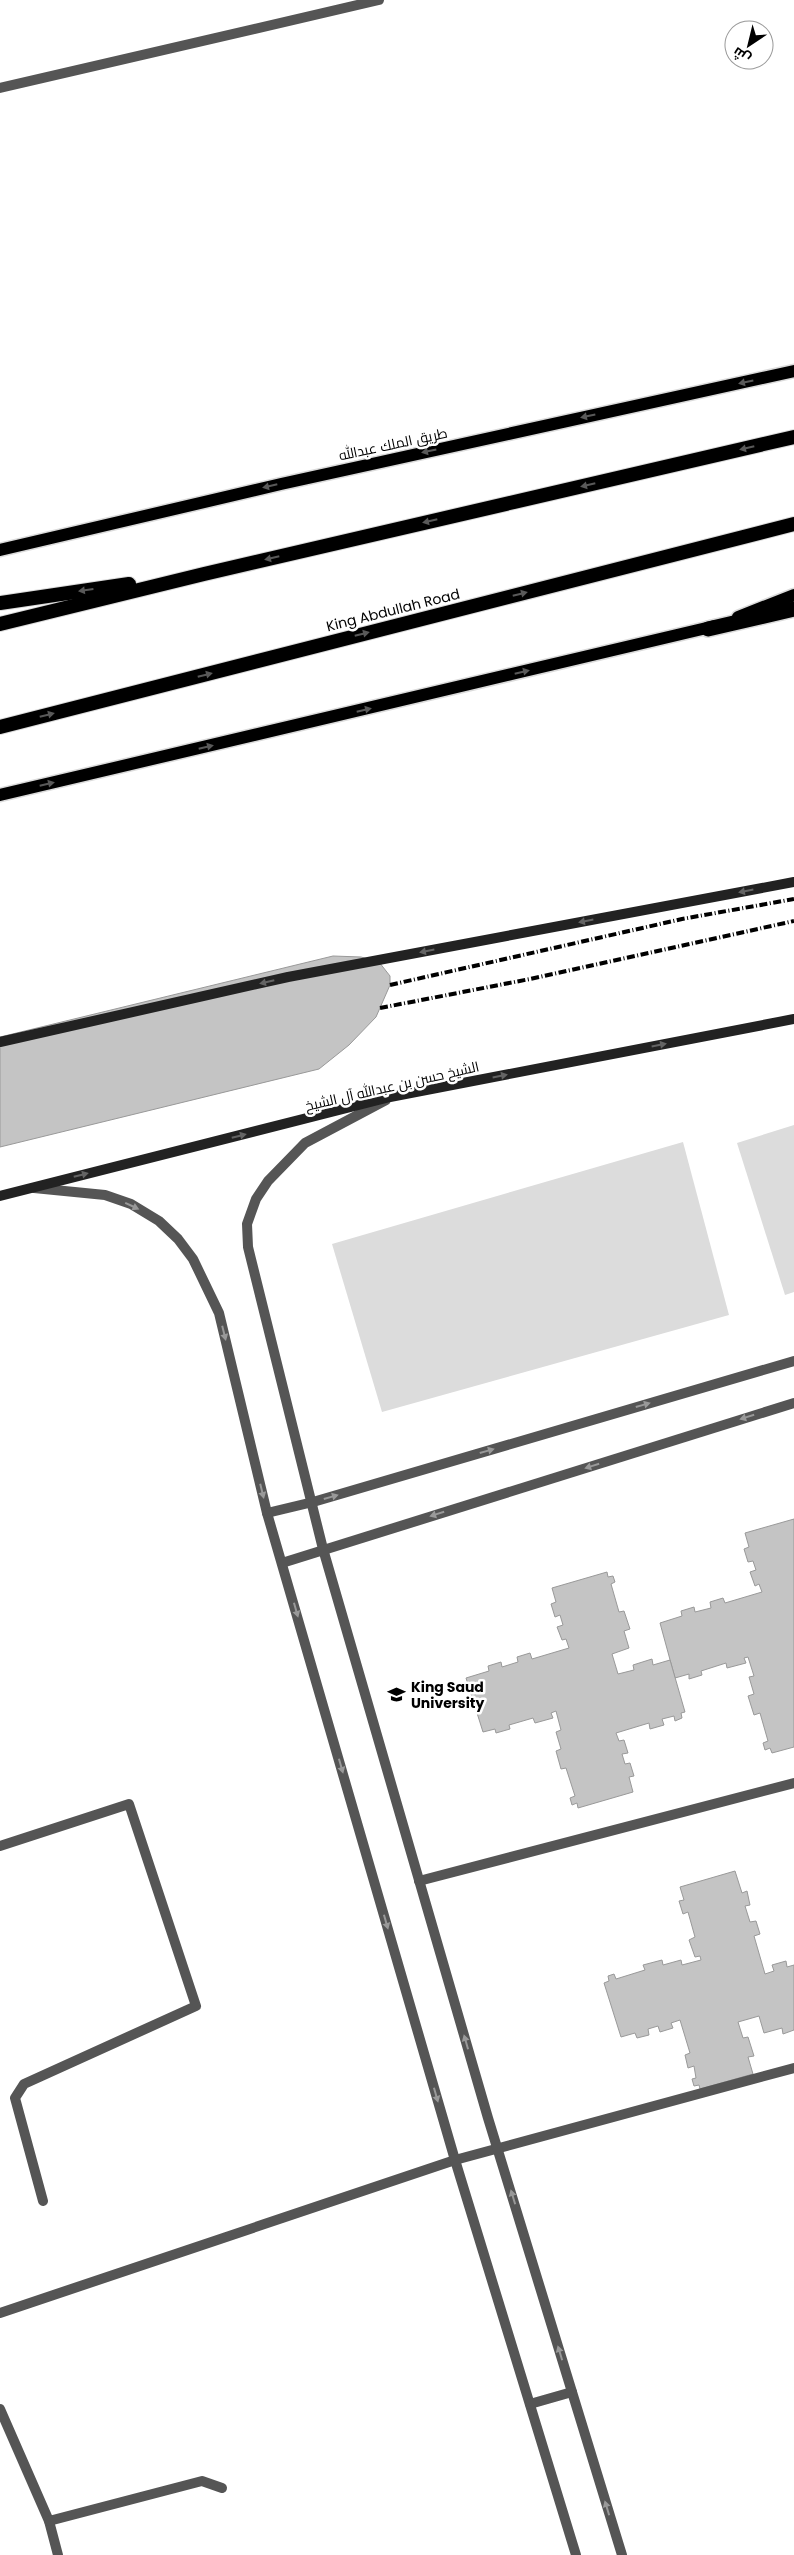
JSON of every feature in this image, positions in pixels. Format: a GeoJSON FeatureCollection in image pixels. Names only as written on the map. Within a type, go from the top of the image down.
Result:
{"type":"FeatureCollection","features":[{"type":"Feature","properties":{"kind":"highway"},"geometry":{"type":"LineString","coordinates":[[0,624],[204,574],[794,437]]}},
{"type":"Feature","properties":{"kind":"highway","name":"King Abdullah Road"},"geometry":{"type":"LineString","coordinates":[[0,727],[794,524]]}},
{"type":"Feature","properties":{"kind":"highway"},"geometry":{"type":"LineString","coordinates":[[0,603],[204,574]]}},
{"type":"Feature","properties":{"kind":"highway"},"geometry":{"type":"LineString","coordinates":[[708,628],[794,609]]}},
{"type":"Feature","properties":{"kind":"main road","name":"طريق الملك عبدالله"},"geometry":{"type":"LineString","coordinates":[[0,550],[281,484],[794,371]]}},
{"type":"Feature","properties":{"kind":"main road"},"geometry":{"type":"LineString","coordinates":[[0,796],[708,628],[794,595]]}},
{"type":"Feature","properties":{"kind":"main road"},"geometry":{"type":"LineString","coordinates":[[0,1042],[288,977],[794,882]]}},
{"type":"Feature","properties":{"kind":"main road","name":"الشيخ حسن بن عبدالله آل الشيخ"},"geometry":{"type":"LineString","coordinates":[[0,1196],[390,1097],[794,1019]]}},
{"type":"Feature","properties":{"kind":"street"},"geometry":{"type":"LineString","coordinates":[[0,88],[340,4],[379,0]]}},
{"type":"Feature","properties":{"kind":"street"},"geometry":{"type":"LineString","coordinates":[[390,1097],[305,1143],[268,1181],[256,1199],[247,1224],[248,1247],[313,1502],[323,1549],[498,2148],[622,2555]]}},
{"type":"Feature","properties":{"kind":"street"},"geometry":{"type":"LineString","coordinates":[[33,1187],[105,1195],[131,1204],[159,1221],[178,1239],[193,1259],[219,1314],[267,1513],[455,2160],[576,2555]]}},
{"type":"Feature","properties":{"kind":"street"},"geometry":{"type":"LineString","coordinates":[[267,1513],[313,1502],[794,1361]]}},
{"type":"Feature","properties":{"kind":"street"},"geometry":{"type":"LineString","coordinates":[[282,1563],[794,1403]]}},
{"type":"Feature","properties":{"kind":"street"},"geometry":{"type":"LineString","coordinates":[[419,1881],[794,1783]]}},
{"type":"Feature","properties":{"kind":"street"},"geometry":{"type":"LineString","coordinates":[[0,1846],[129,1804],[196,2006],[24,2084],[15,2098],[43,2202]]}},
{"type":"Feature","properties":{"kind":"street"},"geometry":{"type":"LineString","coordinates":[[0,2313],[455,2160],[794,2068]]}},
{"type":"Feature","properties":{"kind":"street"},"geometry":{"type":"LineString","coordinates":[[530,2404],[572,2392]]}},
{"type":"Feature","properties":{"kind":"street"},"geometry":{"type":"LineString","coordinates":[[0,2409],[49,2521],[58,2555]]}},
{"type":"Feature","properties":{"kind":"street"},"geometry":{"type":"LineString","coordinates":[[49,2521],[202,2481],[222,2488]]}},
{"type":"Feature","properties":{"kind":"shaded area"},"geometry":{"type":"Polygon","coordinates":[[[794,1125],[794,1292],[785,1295],[737,1143],[794,1125]]]}},
{"type":"Feature","properties":{"kind":"shaded area"},"geometry":{"type":"Polygon","coordinates":[[[683,1142],[729,1315],[382,1412],[332,1244],[683,1142]]]}},
{"type":"Feature","properties":{"kind":"building"},"geometry":{"type":"Polygon","coordinates":[[[333,956],[361,957],[379,962],[390,976],[390,985],[376,1017],[349,1045],[319,1069],[0,1147],[0,1037],[333,956]]]}},
{"type":"Feature","properties":{"kind":"building"},"geometry":{"type":"Polygon","coordinates":[[[794,1519],[794,1747],[772,1753],[770,1748],[765,1750],[763,1743],[768,1741],[760,1713],[754,1715],[748,1696],[754,1694],[749,1677],[754,1676],[748,1657],[744,1658],[746,1663],[727,1668],[726,1663],[701,1671],[702,1675],[689,1679],[689,1674],[675,1678],[660,1623],[682,1616],[681,1611],[694,1607],[695,1612],[711,1608],[710,1602],[723,1598],[725,1603],[762,1592],[759,1584],[755,1586],[750,1572],[756,1570],[753,1561],[748,1562],[744,1549],[749,1547],[745,1533],[794,1519]]]}},
{"type":"Feature","properties":{"kind":"building"},"geometry":{"type":"Polygon","coordinates":[[[607,1572],[608,1577],[613,1576],[615,1582],[611,1584],[619,1612],[624,1611],[630,1629],[624,1631],[629,1648],[612,1654],[618,1674],[634,1670],[633,1665],[652,1659],[653,1665],[670,1660],[685,1712],[681,1713],[682,1718],[675,1721],[674,1716],[662,1719],[664,1725],[650,1729],[649,1723],[616,1733],[619,1741],[624,1740],[628,1753],[622,1754],[625,1764],[630,1763],[634,1776],[629,1777],[633,1792],[578,1808],[577,1803],[572,1805],[570,1798],[575,1796],[566,1768],[561,1769],[556,1751],[561,1749],[556,1732],[561,1730],[556,1711],[551,1713],[553,1718],[535,1723],[533,1718],[509,1725],[510,1729],[496,1733],[495,1729],[483,1732],[466,1678],[489,1671],[488,1666],[501,1662],[502,1667],[518,1662],[517,1657],[530,1653],[532,1659],[569,1648],[566,1639],[562,1640],[557,1627],[563,1625],[560,1615],[555,1617],[551,1604],[556,1602],[552,1588],[607,1572]]]}},
{"type":"Feature","properties":{"kind":"building"},"geometry":{"type":"Polygon","coordinates":[[[735,1871],[742,1893],[747,1891],[750,1905],[745,1906],[750,1922],[756,1921],[760,1934],[754,1936],[765,1974],[774,1971],[772,1965],[786,1961],[787,1967],[794,1965],[794,2030],[783,2034],[782,2028],[764,2033],[759,2016],[738,2022],[743,2038],[748,2037],[754,2056],[748,2057],[753,2074],[700,2089],[699,2085],[694,2086],[692,2079],[696,2078],[694,2066],[688,2068],[685,2055],[690,2053],[680,2020],[671,2023],[673,2028],[660,2032],[658,2026],[648,2029],[649,2035],[637,2038],[635,2033],[621,2037],[604,1983],[609,1981],[608,1976],[614,1974],[616,1979],[645,1970],[643,1965],[662,1960],[663,1965],[681,1960],[682,1965],[701,1960],[700,1956],[695,1957],[689,1940],[695,1937],[688,1912],[683,1914],[679,1901],[684,1900],[680,1887],[735,1871]]]}},
{"type":"Feature","properties":{"kind":"railway"},"geometry":{"type":"LineString","coordinates":[[390,985],[682,919],[794,899]]}},
{"type":"Feature","properties":{"kind":"railway"},"geometry":{"type":"LineString","coordinates":[[380,1008],[530,979],[794,921]]}},
{"type":"Feature","properties":{"kind":"place","name":"King Saud University"},"geometry":{"type":"Point","coordinates":[397,1695]}}]}
